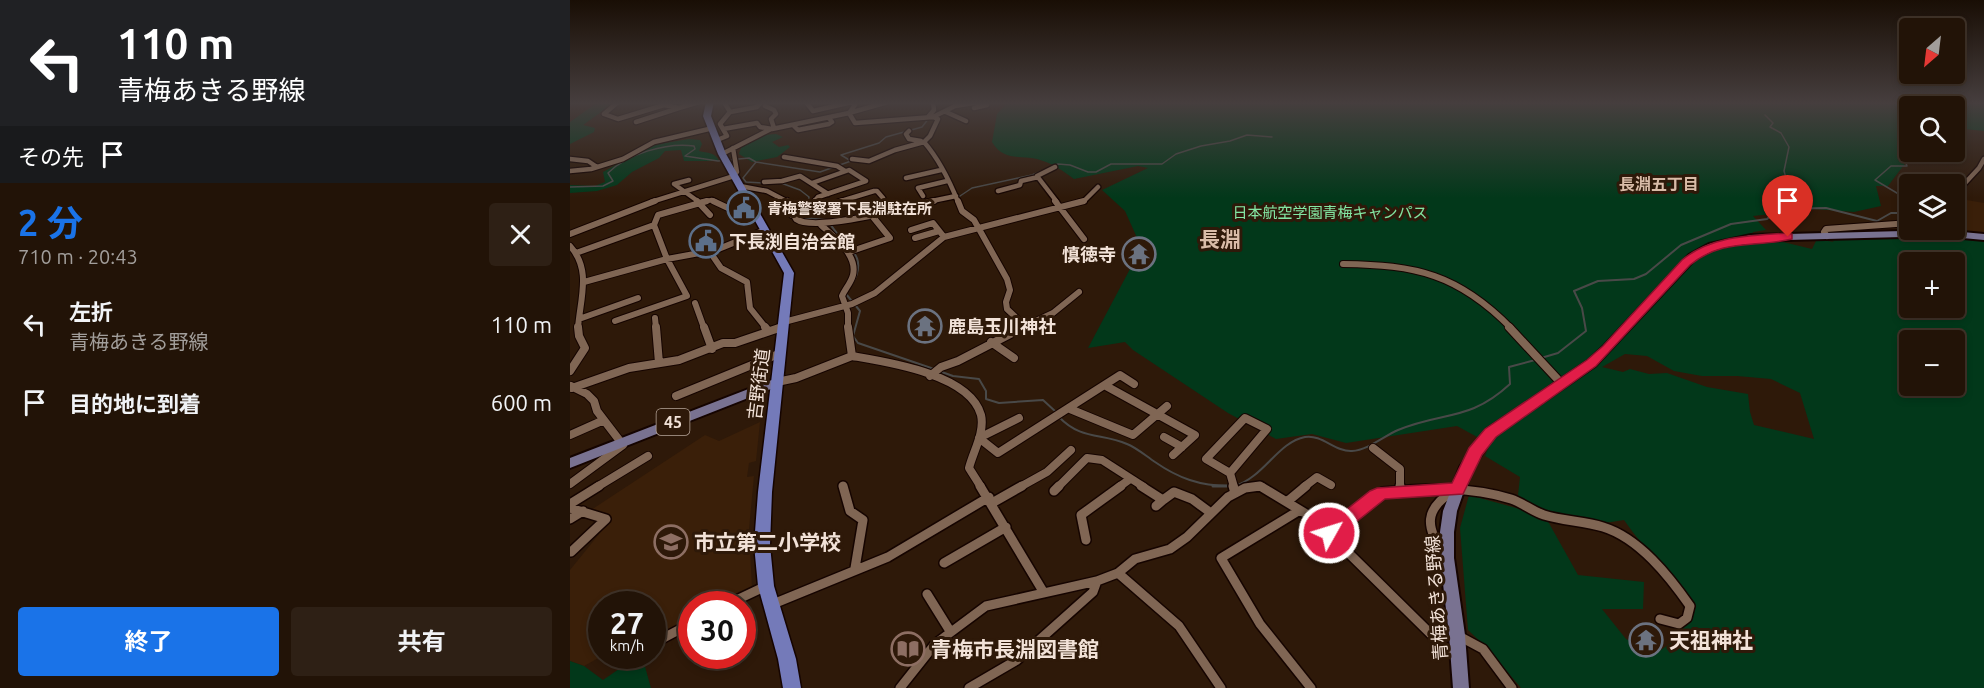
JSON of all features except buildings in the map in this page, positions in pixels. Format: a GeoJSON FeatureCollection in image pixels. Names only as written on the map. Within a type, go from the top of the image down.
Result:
{"type":"FeatureCollection","features":[{"type":"Feature","properties":{"kind":"highway","name":"吉野街道"},"geometry":{"type":"LineString","coordinates":[[715,134],[729,158],[734,176],[789,273],[762,527],[766,586],[788,659],[792,688]]}},
{"type":"Feature","properties":{"kind":"main road","name":"青梅あきる野線"},"geometry":{"type":"LineString","coordinates":[[1461,688],[1447,558],[1450,511],[1457,489],[1475,452],[1490,433],[1562,384],[1607,349],[1686,262],[1705,249],[1751,238],[1941,233],[1984,237]]}},
{"type":"Feature","properties":{"kind":"main road","name":"45"},"geometry":{"type":"LineString","coordinates":[[570,463],[777,382]]}},
{"type":"Feature","properties":{"kind":"street"},"geometry":{"type":"LineString","coordinates":[[570,171],[597,167],[630,156],[654,142],[687,134]]}},
{"type":"Feature","properties":{"kind":"street"},"geometry":{"type":"LineString","coordinates":[[717,140],[727,136],[726,134]]}},
{"type":"Feature","properties":{"kind":"street"},"geometry":{"type":"LineString","coordinates":[[729,158],[733,148],[761,134]]}},
{"type":"Feature","properties":{"kind":"street"},"geometry":{"type":"LineString","coordinates":[[906,134],[909,139],[924,142],[939,159],[941,170],[962,211],[974,220],[976,228],[1006,279],[1010,290],[1006,302],[1007,309],[1026,327]]}},
{"type":"Feature","properties":{"kind":"street"},"geometry":{"type":"LineString","coordinates":[[852,159],[868,161],[894,150],[924,142],[931,134]]}},
{"type":"Feature","properties":{"kind":"street"},"geometry":{"type":"LineString","coordinates":[[884,146],[894,150]]}},
{"type":"Feature","properties":{"kind":"street"},"geometry":{"type":"LineString","coordinates":[[729,158],[733,148]]}},
{"type":"Feature","properties":{"kind":"street"},"geometry":{"type":"LineString","coordinates":[[784,157],[838,166],[845,171]]}},
{"type":"Feature","properties":{"kind":"street"},"geometry":{"type":"LineString","coordinates":[[570,159],[588,160],[597,167]]}},
{"type":"Feature","properties":{"kind":"street"},"geometry":{"type":"LineString","coordinates":[[1965,183],[1984,159]]}},
{"type":"Feature","properties":{"kind":"street"},"geometry":{"type":"LineString","coordinates":[[998,191],[1020,185],[1021,181],[1038,177],[1044,171],[1055,167]]}},
{"type":"Feature","properties":{"kind":"street"},"geometry":{"type":"LineString","coordinates":[[804,212],[816,198],[866,181],[849,170],[812,183]]}},
{"type":"Feature","properties":{"kind":"street"},"geometry":{"type":"LineString","coordinates":[[906,178],[941,170]]}},
{"type":"Feature","properties":{"kind":"street"},"geometry":{"type":"LineString","coordinates":[[570,234],[648,203],[734,176]]}},
{"type":"Feature","properties":{"kind":"street"},"geometry":{"type":"LineString","coordinates":[[764,182],[782,181],[800,176],[828,194]]}},
{"type":"Feature","properties":{"kind":"street"},"geometry":{"type":"LineString","coordinates":[[1038,177],[1059,209],[1083,239]]}},
{"type":"Feature","properties":{"kind":"street"},"geometry":{"type":"LineString","coordinates":[[689,180],[674,184],[698,202],[710,215]]}},
{"type":"Feature","properties":{"kind":"street"},"geometry":{"type":"LineString","coordinates":[[922,196],[918,188],[947,181]]}},
{"type":"Feature","properties":{"kind":"street"},"geometry":{"type":"LineString","coordinates":[[740,186],[747,185],[769,192],[786,201],[791,205],[796,221],[804,224],[873,218],[926,201],[956,198]]}},
{"type":"Feature","properties":{"kind":"street"},"geometry":{"type":"LineString","coordinates":[[571,387],[629,369],[712,349],[723,343],[735,344],[784,324],[853,303],[875,293],[944,237],[1084,201],[1098,187]]}},
{"type":"Feature","properties":{"kind":"street"},"geometry":{"type":"LineString","coordinates":[[794,215],[874,191],[877,191],[883,198]]}},
{"type":"Feature","properties":{"kind":"street"},"geometry":{"type":"LineString","coordinates":[[615,321],[687,296],[667,259],[654,225],[658,215],[698,202],[712,200],[728,208],[749,201]]}},
{"type":"Feature","properties":{"kind":"street"},"geometry":{"type":"LineString","coordinates":[[849,252],[890,238],[873,218]]}},
{"type":"Feature","properties":{"kind":"street"},"geometry":{"type":"LineString","coordinates":[[911,230],[933,223],[944,237]]}},
{"type":"Feature","properties":{"kind":"street"},"geometry":{"type":"LineString","coordinates":[[823,224],[849,252],[855,264],[851,282],[843,292],[853,303],[852,356]]}},
{"type":"Feature","properties":{"kind":"street"},"geometry":{"type":"LineString","coordinates":[[1827,236],[1824,232],[1826,229],[1899,224]]}},
{"type":"Feature","properties":{"kind":"street"},"geometry":{"type":"LineString","coordinates":[[576,253],[654,225]]}},
{"type":"Feature","properties":{"kind":"street"},"geometry":{"type":"LineString","coordinates":[[584,282],[667,259],[710,252],[735,244],[765,230]]}},
{"type":"Feature","properties":{"kind":"street"},"geometry":{"type":"LineString","coordinates":[[915,238],[939,231]]}},
{"type":"Feature","properties":{"kind":"street"},"geometry":{"type":"LineString","coordinates":[[570,246],[584,267],[578,333],[585,348],[570,371]]}},
{"type":"Feature","properties":{"kind":"street"},"geometry":{"type":"LineString","coordinates":[[710,252],[721,268],[747,282],[750,308],[768,331]]}},
{"type":"Feature","properties":{"kind":"street"},"geometry":{"type":"LineString","coordinates":[[1343,264],[1403,267],[1424,272],[1454,284],[1485,303],[1562,384]]}},
{"type":"Feature","properties":{"kind":"street"},"geometry":{"type":"LineString","coordinates":[[934,372],[1053,313],[1079,292]]}},
{"type":"Feature","properties":{"kind":"street"},"geometry":{"type":"LineString","coordinates":[[579,319],[638,298]]}},
{"type":"Feature","properties":{"kind":"street"},"geometry":{"type":"LineString","coordinates":[[695,303],[712,349]]}},
{"type":"Feature","properties":{"kind":"street"},"geometry":{"type":"LineString","coordinates":[[655,318],[659,363]]}},
{"type":"Feature","properties":{"kind":"street"},"geometry":{"type":"LineString","coordinates":[[570,336],[578,333]]}},
{"type":"Feature","properties":{"kind":"street"},"geometry":{"type":"LineString","coordinates":[[991,342],[1014,358]]}},
{"type":"Feature","properties":{"kind":"street"},"geometry":{"type":"LineString","coordinates":[[676,396],[781,353]]}},
{"type":"Feature","properties":{"kind":"street"},"geometry":{"type":"LineString","coordinates":[[777,382],[796,378],[852,356],[934,372],[972,396],[981,414],[979,438],[969,468],[1006,526],[1044,593]]}},
{"type":"Feature","properties":{"kind":"street"},"geometry":{"type":"LineString","coordinates":[[979,438],[998,453],[1120,375],[1134,384]]}},
{"type":"Feature","properties":{"kind":"street"},"geometry":{"type":"LineString","coordinates":[[1106,386],[1195,435],[1173,455]]}},
{"type":"Feature","properties":{"kind":"street"},"geometry":{"type":"LineString","coordinates":[[570,484],[623,445],[597,411],[594,401],[587,394],[571,387]]}},
{"type":"Feature","properties":{"kind":"street"},"geometry":{"type":"LineString","coordinates":[[1063,413],[1133,435],[1167,406]]}},
{"type":"Feature","properties":{"kind":"street"},"geometry":{"type":"LineString","coordinates":[[979,438],[1019,418]]}},
{"type":"Feature","properties":{"kind":"street"},"geometry":{"type":"LineString","coordinates":[[907,686],[929,649],[986,606],[1097,581],[1118,573],[1135,559],[1161,553],[1176,545],[1211,513],[1233,484],[1238,464],[1267,429],[1245,418],[1206,459],[1233,484],[1260,486],[1300,510],[1329,533],[1445,648],[1458,653]]}},
{"type":"Feature","properties":{"kind":"street"},"geometry":{"type":"LineString","coordinates":[[570,435],[604,420]]}},
{"type":"Feature","properties":{"kind":"street"},"geometry":{"type":"LineString","coordinates":[[1164,437],[1182,447]]}},
{"type":"Feature","properties":{"kind":"street"},"geometry":{"type":"LineString","coordinates":[[1373,448],[1400,470],[1400,491]]}},
{"type":"Feature","properties":{"kind":"street"},"geometry":{"type":"LineString","coordinates":[[770,605],[855,568],[888,557],[990,500],[1047,472],[1071,450]]}},
{"type":"Feature","properties":{"kind":"street"},"geometry":{"type":"LineString","coordinates":[[570,506],[648,456]]}},
{"type":"Feature","properties":{"kind":"street"},"geometry":{"type":"LineString","coordinates":[[1061,488],[1083,457],[1102,460],[1160,503],[1174,492],[1192,499],[1211,513]]}},
{"type":"Feature","properties":{"kind":"street"},"geometry":{"type":"LineString","coordinates":[[1288,501],[1317,477],[1331,485]]}},
{"type":"Feature","properties":{"kind":"street"},"geometry":{"type":"LineString","coordinates":[[1086,540],[1081,514],[1130,479]]}},
{"type":"Feature","properties":{"kind":"street"},"geometry":{"type":"LineString","coordinates":[[843,486],[850,511],[863,520],[855,568]]}},
{"type":"Feature","properties":{"kind":"street"},"geometry":{"type":"LineString","coordinates":[[1447,558],[1434,541],[1429,527],[1430,515],[1441,497],[1457,489]]}},
{"type":"Feature","properties":{"kind":"street"},"geometry":{"type":"LineString","coordinates":[[1329,533],[1376,495],[1400,491],[1457,489],[1513,500],[1546,516],[1609,529],[1623,536],[1660,569],[1690,606],[1687,618],[1679,624],[1660,619]]}},
{"type":"Feature","properties":{"kind":"street"},"geometry":{"type":"LineString","coordinates":[[570,506],[606,519],[571,552]]}},
{"type":"Feature","properties":{"kind":"street"},"geometry":{"type":"LineString","coordinates":[[1300,510],[1270,531],[1221,558],[1260,624],[1311,688]]}},
{"type":"Feature","properties":{"kind":"street"},"geometry":{"type":"LineString","coordinates":[[570,519],[583,511]]}},
{"type":"Feature","properties":{"kind":"street"},"geometry":{"type":"LineString","coordinates":[[944,563],[1006,526]]}},
{"type":"Feature","properties":{"kind":"street"},"geometry":{"type":"LineString","coordinates":[[1118,573],[1179,626],[1221,688]]}},
{"type":"Feature","properties":{"kind":"street"},"geometry":{"type":"LineString","coordinates":[[969,688],[1003,670],[1029,651],[1093,592],[1097,581]]}},
{"type":"Feature","properties":{"kind":"street"},"geometry":{"type":"LineString","coordinates":[[755,591],[766,586]]}},
{"type":"Feature","properties":{"kind":"street"},"geometry":{"type":"LineString","coordinates":[[927,594],[950,632]]}},
{"type":"Feature","properties":{"kind":"street"},"geometry":{"type":"LineString","coordinates":[[1457,635],[1469,638],[1479,645],[1490,656],[1512,688]]}},
{"type":"Feature","properties":{"kind":"shaded area"},"geometry":{"type":"Polygon","coordinates":[[[1965,200],[1984,203],[1984,234],[1965,232],[1965,200]]]}},
{"type":"Feature","properties":{"kind":"shaded area","name":"市立第二小学校"},"geometry":{"type":"Polygon","coordinates":[[[760,422],[756,461],[749,463],[747,477],[754,476],[749,529],[752,588],[746,591],[678,591],[678,624],[666,630],[666,591],[588,591],[588,664],[584,666],[570,661],[570,570],[612,518],[591,510],[705,435],[719,441],[760,422]]]}},
{"type":"Feature","properties":{"kind":"green space"},"geometry":{"type":"Polygon","coordinates":[[[570,134],[590,134],[570,144],[570,134]]]}},
{"type":"Feature","properties":{"kind":"green space"},"geometry":{"type":"Polygon","coordinates":[[[776,134],[783,137],[772,142],[779,147],[788,145],[790,147],[777,157],[752,162],[739,154],[742,145],[761,135],[776,134]]]}},
{"type":"Feature","properties":{"kind":"green space","name":"日本航空学園青梅キャンパス"},"geometry":{"type":"Polygon","coordinates":[[[993,134],[1899,134],[1899,162],[1906,162],[1888,186],[1876,186],[1881,206],[1854,212],[1815,209],[1753,216],[1766,230],[1753,232],[1750,241],[1779,241],[1812,249],[1817,239],[1834,242],[1825,237],[1899,236],[1899,240],[1984,238],[1984,688],[1521,688],[1490,651],[1468,630],[1460,528],[1469,495],[1545,516],[1578,575],[1644,582],[1643,609],[1602,609],[1626,639],[1655,654],[1674,641],[1694,610],[1624,520],[1605,523],[1555,520],[1518,495],[1520,477],[1485,456],[1490,444],[1457,426],[1346,443],[1312,434],[1276,439],[1228,413],[1133,350],[1125,342],[1088,348],[1130,269],[1147,260],[1125,211],[1102,190],[1148,168],[1138,166],[1074,179],[1057,167],[1042,161],[1006,155],[992,142],[993,134]],[[1625,354],[1602,367],[1623,372],[1630,369],[1649,374],[1667,373],[1707,387],[1748,394],[1754,425],[1814,439],[1800,393],[1771,379],[1702,376],[1674,371],[1647,356],[1625,354]]]}},
{"type":"Feature","properties":{"kind":"green space"},"geometry":{"type":"Polygon","coordinates":[[[689,139],[700,140],[702,144],[699,151],[713,154],[719,161],[684,161],[681,150],[665,151],[659,158],[632,172],[617,185],[597,191],[570,193],[570,185],[595,186],[605,182],[603,172],[653,145],[689,139]]]}},
{"type":"Feature","properties":{"kind":"green space"},"geometry":{"type":"Polygon","coordinates":[[[570,661],[584,666],[603,680],[619,669],[646,669],[651,688],[570,688],[570,661]]]}},
{"type":"Feature","properties":{"kind":"waterway"},"geometry":{"type":"LineString","coordinates":[[756,162],[820,172],[851,161],[841,155],[879,143],[886,137],[896,134]]}},
{"type":"Feature","properties":{"kind":"waterway"},"geometry":{"type":"LineString","coordinates":[[1782,134],[1789,147],[1784,171],[1791,195],[1787,202]]}},
{"type":"Feature","properties":{"kind":"waterway"},"geometry":{"type":"LineString","coordinates":[[937,202],[960,196],[972,188],[1032,175],[1058,164],[1070,165],[1088,172],[1096,172],[1111,164],[1162,164],[1176,154],[1201,146],[1230,141],[1247,135],[1272,137]]}},
{"type":"Feature","properties":{"kind":"waterway"},"geometry":{"type":"LineString","coordinates":[[570,187],[603,186],[613,181],[608,173],[626,160],[648,151],[672,146],[694,146],[695,149],[685,156],[718,161],[749,158],[756,162]]}},
{"type":"Feature","properties":{"kind":"waterway"},"geometry":{"type":"LineString","coordinates":[[756,162],[743,178],[746,182],[763,183]]}},
{"type":"Feature","properties":{"kind":"waterway"},"geometry":{"type":"LineString","coordinates":[[1899,194],[1875,180],[1891,166],[1907,166],[1906,162]]}},
{"type":"Feature","properties":{"kind":"waterway"},"geometry":{"type":"LineString","coordinates":[[781,183],[800,190],[809,197],[808,202]]}},
{"type":"Feature","properties":{"kind":"waterway"},"geometry":{"type":"LineString","coordinates":[[808,201],[798,212],[804,218],[826,220]]}},
{"type":"Feature","properties":{"kind":"waterway"},"geometry":{"type":"LineString","coordinates":[[934,203],[943,201]]}},
{"type":"Feature","properties":{"kind":"waterway"},"geometry":{"type":"LineString","coordinates":[[1784,209],[1788,201]]}},
{"type":"Feature","properties":{"kind":"waterway"},"geometry":{"type":"LineString","coordinates":[[1784,209],[1826,208],[1877,221],[1891,213],[1899,213]]}},
{"type":"Feature","properties":{"kind":"waterway"},"geometry":{"type":"LineString","coordinates":[[1541,358],[1558,353],[1586,331],[1582,308],[1574,291],[1598,281],[1634,279],[1646,274],[1681,245],[1731,224],[1767,219],[1778,209],[1784,209]]}},
{"type":"Feature","properties":{"kind":"waterway"},"geometry":{"type":"LineString","coordinates":[[829,222],[856,257],[857,273],[852,284]]}},
{"type":"Feature","properties":{"kind":"waterway"},"geometry":{"type":"LineString","coordinates":[[846,294],[860,311],[853,336],[858,343],[934,369]]}},
{"type":"Feature","properties":{"kind":"waterway"},"geometry":{"type":"LineString","coordinates":[[1235,486],[1245,482],[1295,440],[1311,437],[1346,451],[1358,450],[1414,424],[1482,405],[1510,384],[1509,367],[1535,360]]}},
{"type":"Feature","properties":{"kind":"waterway"},"geometry":{"type":"LineString","coordinates":[[939,371],[953,376],[979,379],[986,391],[986,399],[999,403],[1043,400],[1056,412]]}},
{"type":"Feature","properties":{"kind":"waterway"},"geometry":{"type":"LineString","coordinates":[[1059,417],[1083,433],[1131,446],[1181,477],[1199,483],[1229,486],[1213,486]]}},
{"type":"Feature","properties":{"kind":"place","name":"青梅警察署下長淵駐在所"},"geometry":{"type":"Point","coordinates":[744,208]}},
{"type":"Feature","properties":{"kind":"place","name":"下長渕自治会館"},"geometry":{"type":"Point","coordinates":[706,241]}},
{"type":"Feature","properties":{"kind":"place","name":"慎徳寺"},"geometry":{"type":"Point","coordinates":[1139,254]}},
{"type":"Feature","properties":{"kind":"place","name":"鹿島玉川神社"},"geometry":{"type":"Point","coordinates":[925,326]}},
{"type":"Feature","properties":{"kind":"place","name":"市立第二小学校"},"geometry":{"type":"Point","coordinates":[671,542]}},
{"type":"Feature","properties":{"kind":"place","name":"天祖神社"},"geometry":{"type":"Point","coordinates":[1646,640]}},
{"type":"Feature","properties":{"kind":"place","name":"青梅市長淵図書館"},"geometry":{"type":"Point","coordinates":[908,649]}},
{"type":"Feature","properties":{"kind":"district","name":"長淵五丁目"},"geometry":{"type":"Point","coordinates":[1659,184]}},
{"type":"Feature","properties":{"kind":"district","name":"長淵"},"geometry":{"type":"Point","coordinates":[1220,239]}},
{"type":"Feature","properties":{"kind":"route"},"geometry":{"type":"LineString","coordinates":[[1329,533],[1376,495],[1383,492],[1457,489],[1466,467],[1490,433],[1592,363],[1698,252],[1732,241],[1788,237]]}}]}
